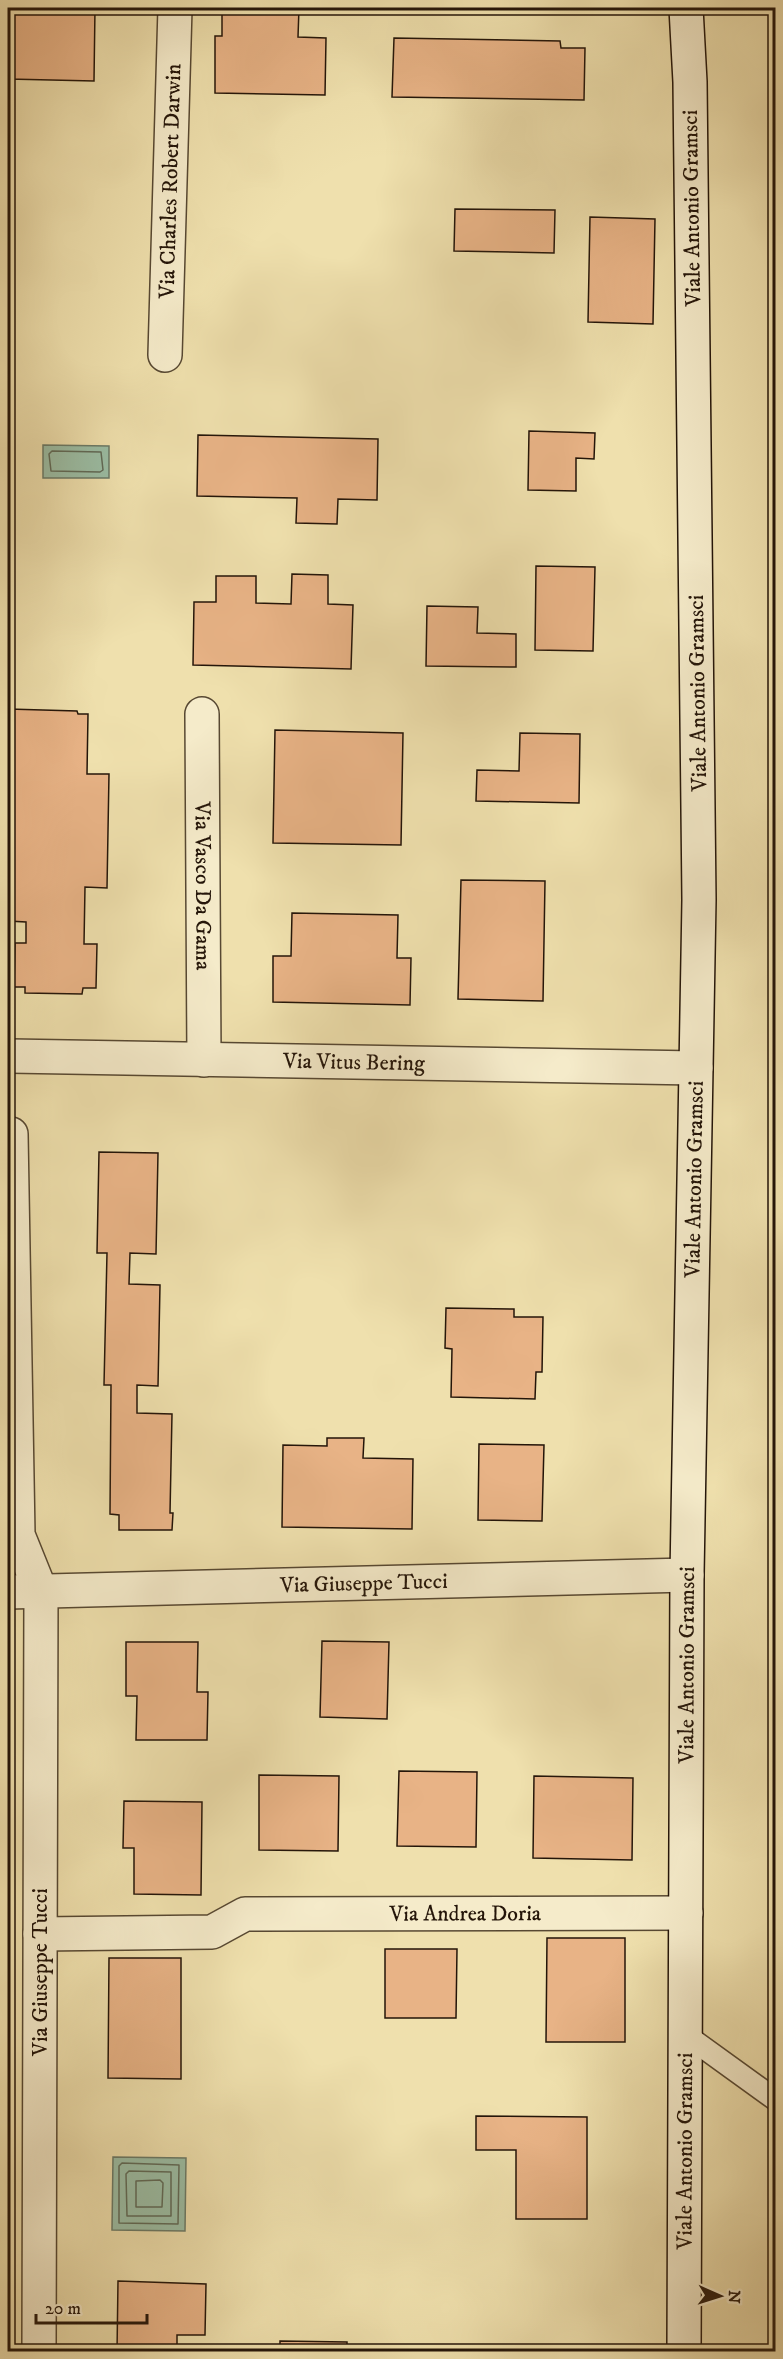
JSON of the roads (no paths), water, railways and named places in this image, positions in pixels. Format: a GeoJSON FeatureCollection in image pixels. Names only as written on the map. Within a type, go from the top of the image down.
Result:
{"type":"FeatureCollection","features":[{"type":"Feature","properties":{"kind":"street","name":"Via Charles Robert Darwin"},"geometry":{"type":"LineString","coordinates":[[165,355],[175,8]]}},
{"type":"Feature","properties":{"kind":"street","name":"Viale Antonio Gramsci"},"geometry":{"type":"LineString","coordinates":[[684,2352],[687,1575],[699,900],[690,82],[686,8]]}},
{"type":"Feature","properties":{"kind":"street","name":"Via Vasco Da Gama"},"geometry":{"type":"LineString","coordinates":[[202,714],[204,1060]]}},
{"type":"Feature","properties":{"kind":"street","name":"Via Vitus Bering"},"geometry":{"type":"LineString","coordinates":[[10,1056],[696,1068]]}},
{"type":"Feature","properties":{"kind":"street"},"geometry":{"type":"LineString","coordinates":[[11,1134],[18,1536],[41,1592]]}},
{"type":"Feature","properties":{"kind":"street","name":"Via Giuseppe Tucci"},"geometry":{"type":"LineString","coordinates":[[8,1592],[687,1575]]}},
{"type":"Feature","properties":{"kind":"street","name":"Via Giuseppe Tucci"},"geometry":{"type":"LineString","coordinates":[[39,2352],[41,1592]]}},
{"type":"Feature","properties":{"kind":"street","name":"Via Andrea Doria"},"geometry":{"type":"LineString","coordinates":[[40,1934],[212,1932],[245,1914],[686,1913]]}},
{"type":"Feature","properties":{"kind":"lane"},"geometry":{"type":"LineString","coordinates":[[686,2035],[776,2100]]}},
{"type":"Feature","properties":{"kind":"water"},"geometry":{"type":"Polygon","coordinates":[[[43,445],[109,446],[109,478],[43,478],[43,445]]]}},
{"type":"Feature","properties":{"kind":"water"},"geometry":{"type":"Polygon","coordinates":[[[113,2157],[186,2158],[185,2231],[112,2230],[113,2157]]]}}]}
